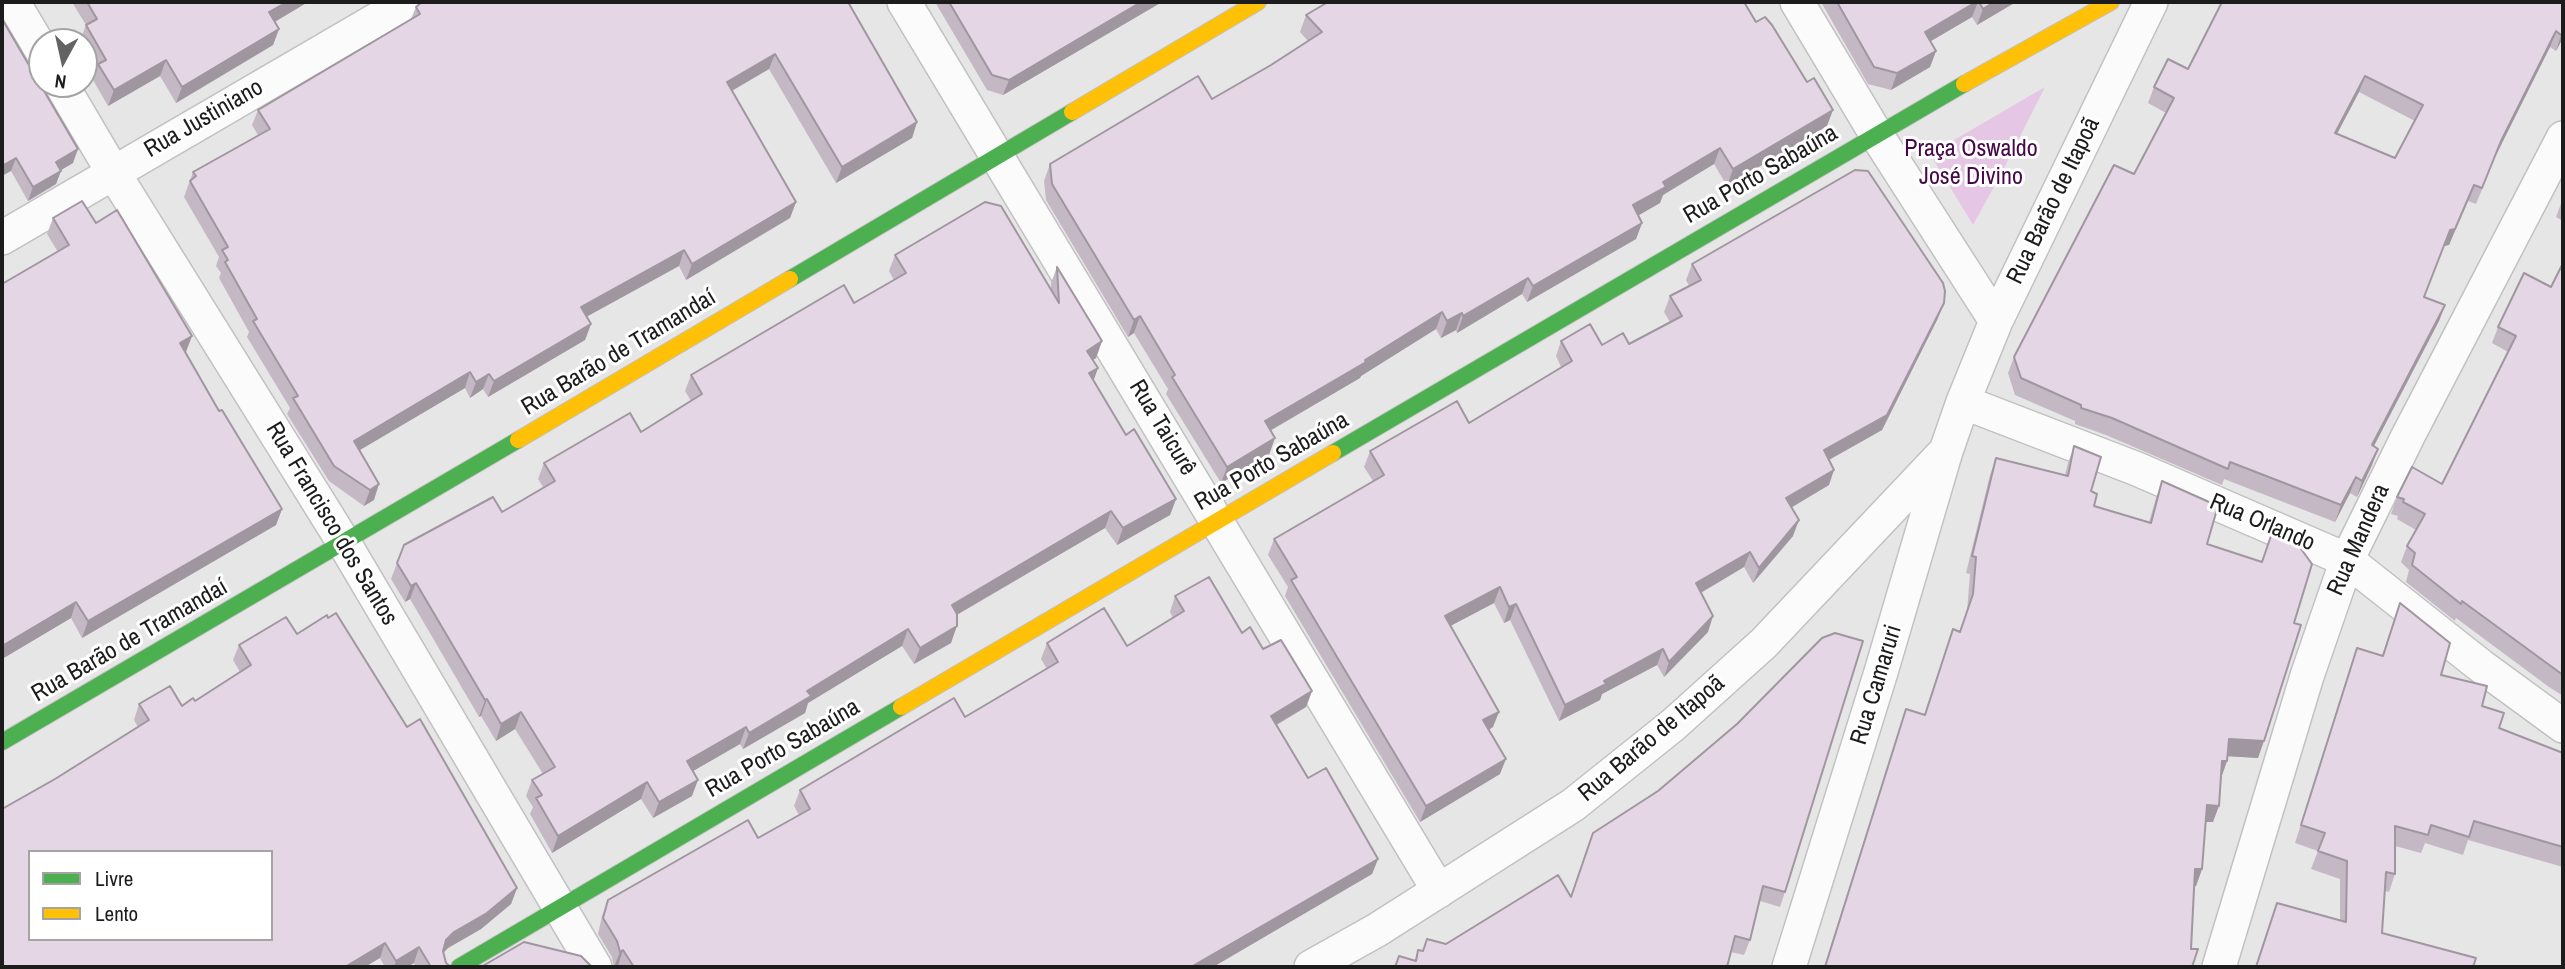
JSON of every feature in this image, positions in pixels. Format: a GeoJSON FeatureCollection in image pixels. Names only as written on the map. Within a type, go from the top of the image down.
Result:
{"type":"FeatureCollection","features":[{"type":"Feature","properties":{"kind":"street"},"geometry":{"type":"LineString","coordinates":[[13,2],[28,28]]}},
{"type":"Feature","properties":{"kind":"street","name":"Rua Justiniano"},"geometry":{"type":"LineString","coordinates":[[2,238],[408,2]]}},
{"type":"Feature","properties":{"kind":"street","name":"Rua Taicurê"},"geometry":{"type":"LineString","coordinates":[[904,2],[1439,891]]}},
{"type":"Feature","properties":{"kind":"street","name":"Rua Barão de Tramandaí"},"geometry":{"type":"LineString","coordinates":[[2,742],[344,543],[1258,2]]}},
{"type":"Feature","properties":{"kind":"street"},"geometry":{"type":"LineString","coordinates":[[1797,2],[1876,134],[1996,321]]}},
{"type":"Feature","properties":{"kind":"street","name":"Rua Porto Sabaúna"},"geometry":{"type":"LineString","coordinates":[[459,967],[1876,134],[2111,2]]}},
{"type":"Feature","properties":{"kind":"street","name":"Rua Barão de Itapoã"},"geometry":{"type":"LineString","coordinates":[[1963,402],[1996,321],[2151,2]]}},
{"type":"Feature","properties":{"kind":"street","name":"Rua Francisco dos Santos"},"geometry":{"type":"LineString","coordinates":[[69,98],[344,543],[595,967]]}},
{"type":"Feature","properties":{"kind":"street","name":"Rua Mandera"},"geometry":{"type":"LineString","coordinates":[[2219,967],[2307,676],[2347,559],[2395,460],[2563,138]]}},
{"type":"Feature","properties":{"kind":"street","name":"Rua Orlando"},"geometry":{"type":"LineString","coordinates":[[1963,402],[2137,469],[2347,559],[2481,666],[2563,726]]}},
{"type":"Feature","properties":{"kind":"street","name":"Rua Camaruri"},"geometry":{"type":"LineString","coordinates":[[1789,967],[1963,402]]}},
{"type":"Feature","properties":{"kind":"street","name":"Rua Barão de Itapoã"},"geometry":{"type":"LineString","coordinates":[[1311,967],[1377,930],[1573,805],[1673,724],[1764,643],[1946,451]]}},
{"type":"Feature","properties":{"kind":"street"},"geometry":{"type":"LineString","coordinates":[[1368,967],[1377,930]]}},
{"type":"Feature","properties":{"kind":"green space","name":"Praça Oswaldo José Divino"},"geometry":{"type":"Polygon","coordinates":[[[2045,87],[2000,176],[1973,225],[1930,154],[2045,87]]]}},
{"type":"Feature","properties":{"kind":"building"},"geometry":{"type":"Polygon","coordinates":[[[87,2],[287,2],[269,12],[279,29],[182,87],[166,60],[114,90],[98,64],[106,60],[98,46],[98,28],[88,28],[86,25],[97,19],[87,2]]]}},
{"type":"Feature","properties":{"kind":"building"},"geometry":{"type":"Polygon","coordinates":[[[422,2],[848,2],[917,122],[842,167],[775,54],[727,82],[796,202],[692,264],[684,250],[581,307],[591,324],[494,381],[489,374],[476,382],[470,372],[354,441],[379,484],[370,490],[334,466],[293,398],[298,396],[253,321],[257,319],[225,262],[228,260],[222,250],[228,247],[190,181],[196,176],[193,172],[270,129],[258,110],[420,14],[416,7],[422,2]]]}},
{"type":"Feature","properties":{"kind":"building"},"geometry":{"type":"Polygon","coordinates":[[[949,2],[1141,2],[1009,80],[992,75],[949,2]]]}},
{"type":"Feature","properties":{"kind":"building"},"geometry":{"type":"Polygon","coordinates":[[[1328,2],[1744,2],[1756,22],[1765,17],[1772,25],[1807,82],[1814,78],[1833,110],[1733,169],[1720,148],[1663,182],[1666,187],[1633,205],[1642,223],[1533,286],[1528,278],[1463,316],[1462,313],[1447,321],[1442,312],[1365,360],[1366,362],[1265,421],[1275,438],[1227,467],[1172,377],[1175,375],[1140,316],[1134,320],[1052,184],[1050,164],[1198,76],[1212,99],[1271,65],[1322,32],[1306,15],[1328,2]]]}},
{"type":"Feature","properties":{"kind":"building"},"geometry":{"type":"Polygon","coordinates":[[[1837,2],[1976,2],[1925,32],[1936,51],[1897,73],[1874,67],[1837,2]]]}},
{"type":"Feature","properties":{"kind":"building"},"geometry":{"type":"Polygon","coordinates":[[[1979,2],[1994,2],[1983,9],[1979,2]]]}},
{"type":"Feature","properties":{"kind":"building"},"geometry":{"type":"Polygon","coordinates":[[[2222,2],[2563,2],[2563,32],[2561,35],[2556,31],[2501,141],[2482,188],[2474,185],[2455,229],[2450,230],[2424,297],[2445,305],[2372,445],[2378,449],[2362,481],[2356,477],[2341,505],[2230,462],[2228,469],[2112,418],[2081,408],[2081,405],[2021,378],[2014,357],[2114,165],[2134,174],[2174,98],[2154,87],[2168,59],[2188,69],[2222,2]],[[2365,76],[2335,133],[2395,158],[2423,105],[2365,76]]]}},
{"type":"Feature","properties":{"kind":"building"},"geometry":{"type":"Polygon","coordinates":[[[2,19],[28,63],[28,98],[48,98],[78,149],[56,162],[61,171],[33,187],[16,158],[2,166],[2,19]]]}},
{"type":"Feature","properties":{"kind":"building"},"geometry":{"type":"Polygon","coordinates":[[[1855,170],[1868,171],[1943,283],[1945,291],[1944,303],[1887,415],[1824,450],[1834,470],[1786,498],[1799,520],[1759,568],[1750,552],[1696,583],[1713,616],[1669,662],[1663,649],[1604,681],[1606,684],[1565,705],[1516,604],[1509,607],[1500,587],[1445,616],[1499,712],[1483,720],[1506,759],[1426,806],[1291,580],[1297,577],[1274,539],[1384,475],[1370,451],[1457,401],[1469,423],[1572,361],[1561,341],[1590,324],[1602,345],[1623,333],[1629,344],[1682,316],[1670,296],[1701,280],[1692,264],[1855,170]]]}},
{"type":"Feature","properties":{"kind":"building"},"geometry":{"type":"Polygon","coordinates":[[[82,201],[96,223],[117,210],[192,336],[180,343],[219,411],[222,410],[282,509],[88,621],[76,602],[2,646],[2,284],[69,245],[53,218],[82,201]]]}},
{"type":"Feature","properties":{"kind":"building"},"geometry":{"type":"Polygon","coordinates":[[[985,202],[1001,206],[1059,303],[1057,267],[1102,341],[1087,351],[1098,368],[1089,373],[1126,435],[1134,429],[1176,499],[1123,528],[1111,511],[952,605],[957,614],[957,626],[920,648],[908,629],[807,691],[811,696],[749,733],[746,727],[687,761],[698,780],[659,802],[647,782],[558,836],[536,798],[542,795],[532,780],[555,767],[521,712],[501,724],[416,583],[411,586],[397,563],[404,545],[493,497],[502,512],[555,481],[544,463],[630,413],[641,432],[702,394],[691,375],[844,285],[854,303],[906,273],[895,255],[985,202]]]}},
{"type":"Feature","properties":{"kind":"building"},"geometry":{"type":"Polygon","coordinates":[[[2563,263],[2563,675],[2462,601],[2461,604],[2412,565],[2415,553],[2407,546],[2425,514],[2397,497],[2412,467],[2442,484],[2516,336],[2498,327],[2524,273],[2551,287],[2563,263]]]}},
{"type":"Feature","properties":{"kind":"building"},"geometry":{"type":"Polygon","coordinates":[[[2074,446],[2101,457],[2091,491],[2097,494],[2094,506],[2151,523],[2162,481],[2218,506],[2207,544],[2262,562],[2273,530],[2293,538],[2312,564],[2294,623],[2301,625],[2264,741],[2229,739],[2227,761],[2222,761],[2219,806],[2207,805],[2202,869],[2195,869],[2191,949],[2198,949],[2192,967],[1825,967],[1906,709],[1925,715],[1953,629],[1960,632],[1973,594],[1976,557],[1972,556],[1996,458],[2068,476],[2074,446]]]}},
{"type":"Feature","properties":{"kind":"building"},"geometry":{"type":"Polygon","coordinates":[[[1209,577],[1242,633],[1250,627],[1263,649],[1281,640],[1312,691],[1271,716],[1308,778],[1326,768],[1378,859],[1191,967],[634,967],[623,950],[620,952],[617,941],[603,918],[608,900],[748,820],[758,838],[810,809],[800,790],[954,698],[965,717],[1058,662],[1047,643],[1104,608],[1127,646],[1184,611],[1175,596],[1209,577]]]}},
{"type":"Feature","properties":{"kind":"building"},"geometry":{"type":"Polygon","coordinates":[[[2400,603],[2450,643],[2441,675],[2487,686],[2482,706],[2504,713],[2499,728],[2563,753],[2563,847],[2474,821],[2469,837],[2431,825],[2428,835],[2395,826],[2395,874],[2386,872],[2382,933],[2476,958],[2473,967],[2256,967],[2277,903],[2346,922],[2347,861],[2318,851],[2325,833],[2301,825],[2357,648],[2383,656],[2400,603]]]}},
{"type":"Feature","properties":{"kind":"building"},"geometry":{"type":"Polygon","coordinates":[[[336,613],[407,727],[420,719],[517,888],[487,913],[454,932],[446,940],[443,951],[446,963],[451,967],[431,967],[419,947],[396,961],[385,943],[345,967],[2,967],[2,809],[149,720],[139,704],[170,686],[182,706],[193,698],[195,701],[251,665],[239,645],[286,617],[297,634],[327,615],[328,618],[336,613]]]}},
{"type":"Feature","properties":{"kind":"building"},"geometry":{"type":"Polygon","coordinates":[[[1835,633],[1863,641],[1785,892],[1763,886],[1750,940],[1735,936],[1727,967],[1395,967],[1399,956],[1416,961],[1418,950],[1423,951],[1427,939],[1446,944],[1558,875],[1571,897],[1593,833],[1658,791],[1737,724],[1822,638],[1835,633]]]}},
{"type":"Feature","properties":{"kind":"building"},"geometry":{"type":"Polygon","coordinates":[[[524,942],[581,956],[592,967],[481,967],[524,942]]]}},
{"type":"Feature","properties":{"kind":"traffic: fast"},"geometry":{"type":"LineString","coordinates":[[1333,453],[1964,84]]}},
{"type":"Feature","properties":{"kind":"traffic: fast"},"geometry":{"type":"LineString","coordinates":[[790,279],[1072,112]]}},
{"type":"Feature","properties":{"kind":"traffic: fast"},"geometry":{"type":"LineString","coordinates":[[2,742],[518,440]]}},
{"type":"Feature","properties":{"kind":"traffic: fast"},"geometry":{"type":"LineString","coordinates":[[459,967],[901,707]]}},
{"type":"Feature","properties":{"kind":"traffic: slow"},"geometry":{"type":"LineString","coordinates":[[1072,112],[1258,2]]}},
{"type":"Feature","properties":{"kind":"traffic: slow"},"geometry":{"type":"LineString","coordinates":[[1964,84],[2111,2]]}},
{"type":"Feature","properties":{"kind":"traffic: slow"},"geometry":{"type":"LineString","coordinates":[[518,440],[790,279]]}},
{"type":"Feature","properties":{"kind":"traffic: slow"},"geometry":{"type":"LineString","coordinates":[[901,707],[1333,453]]}}]}
